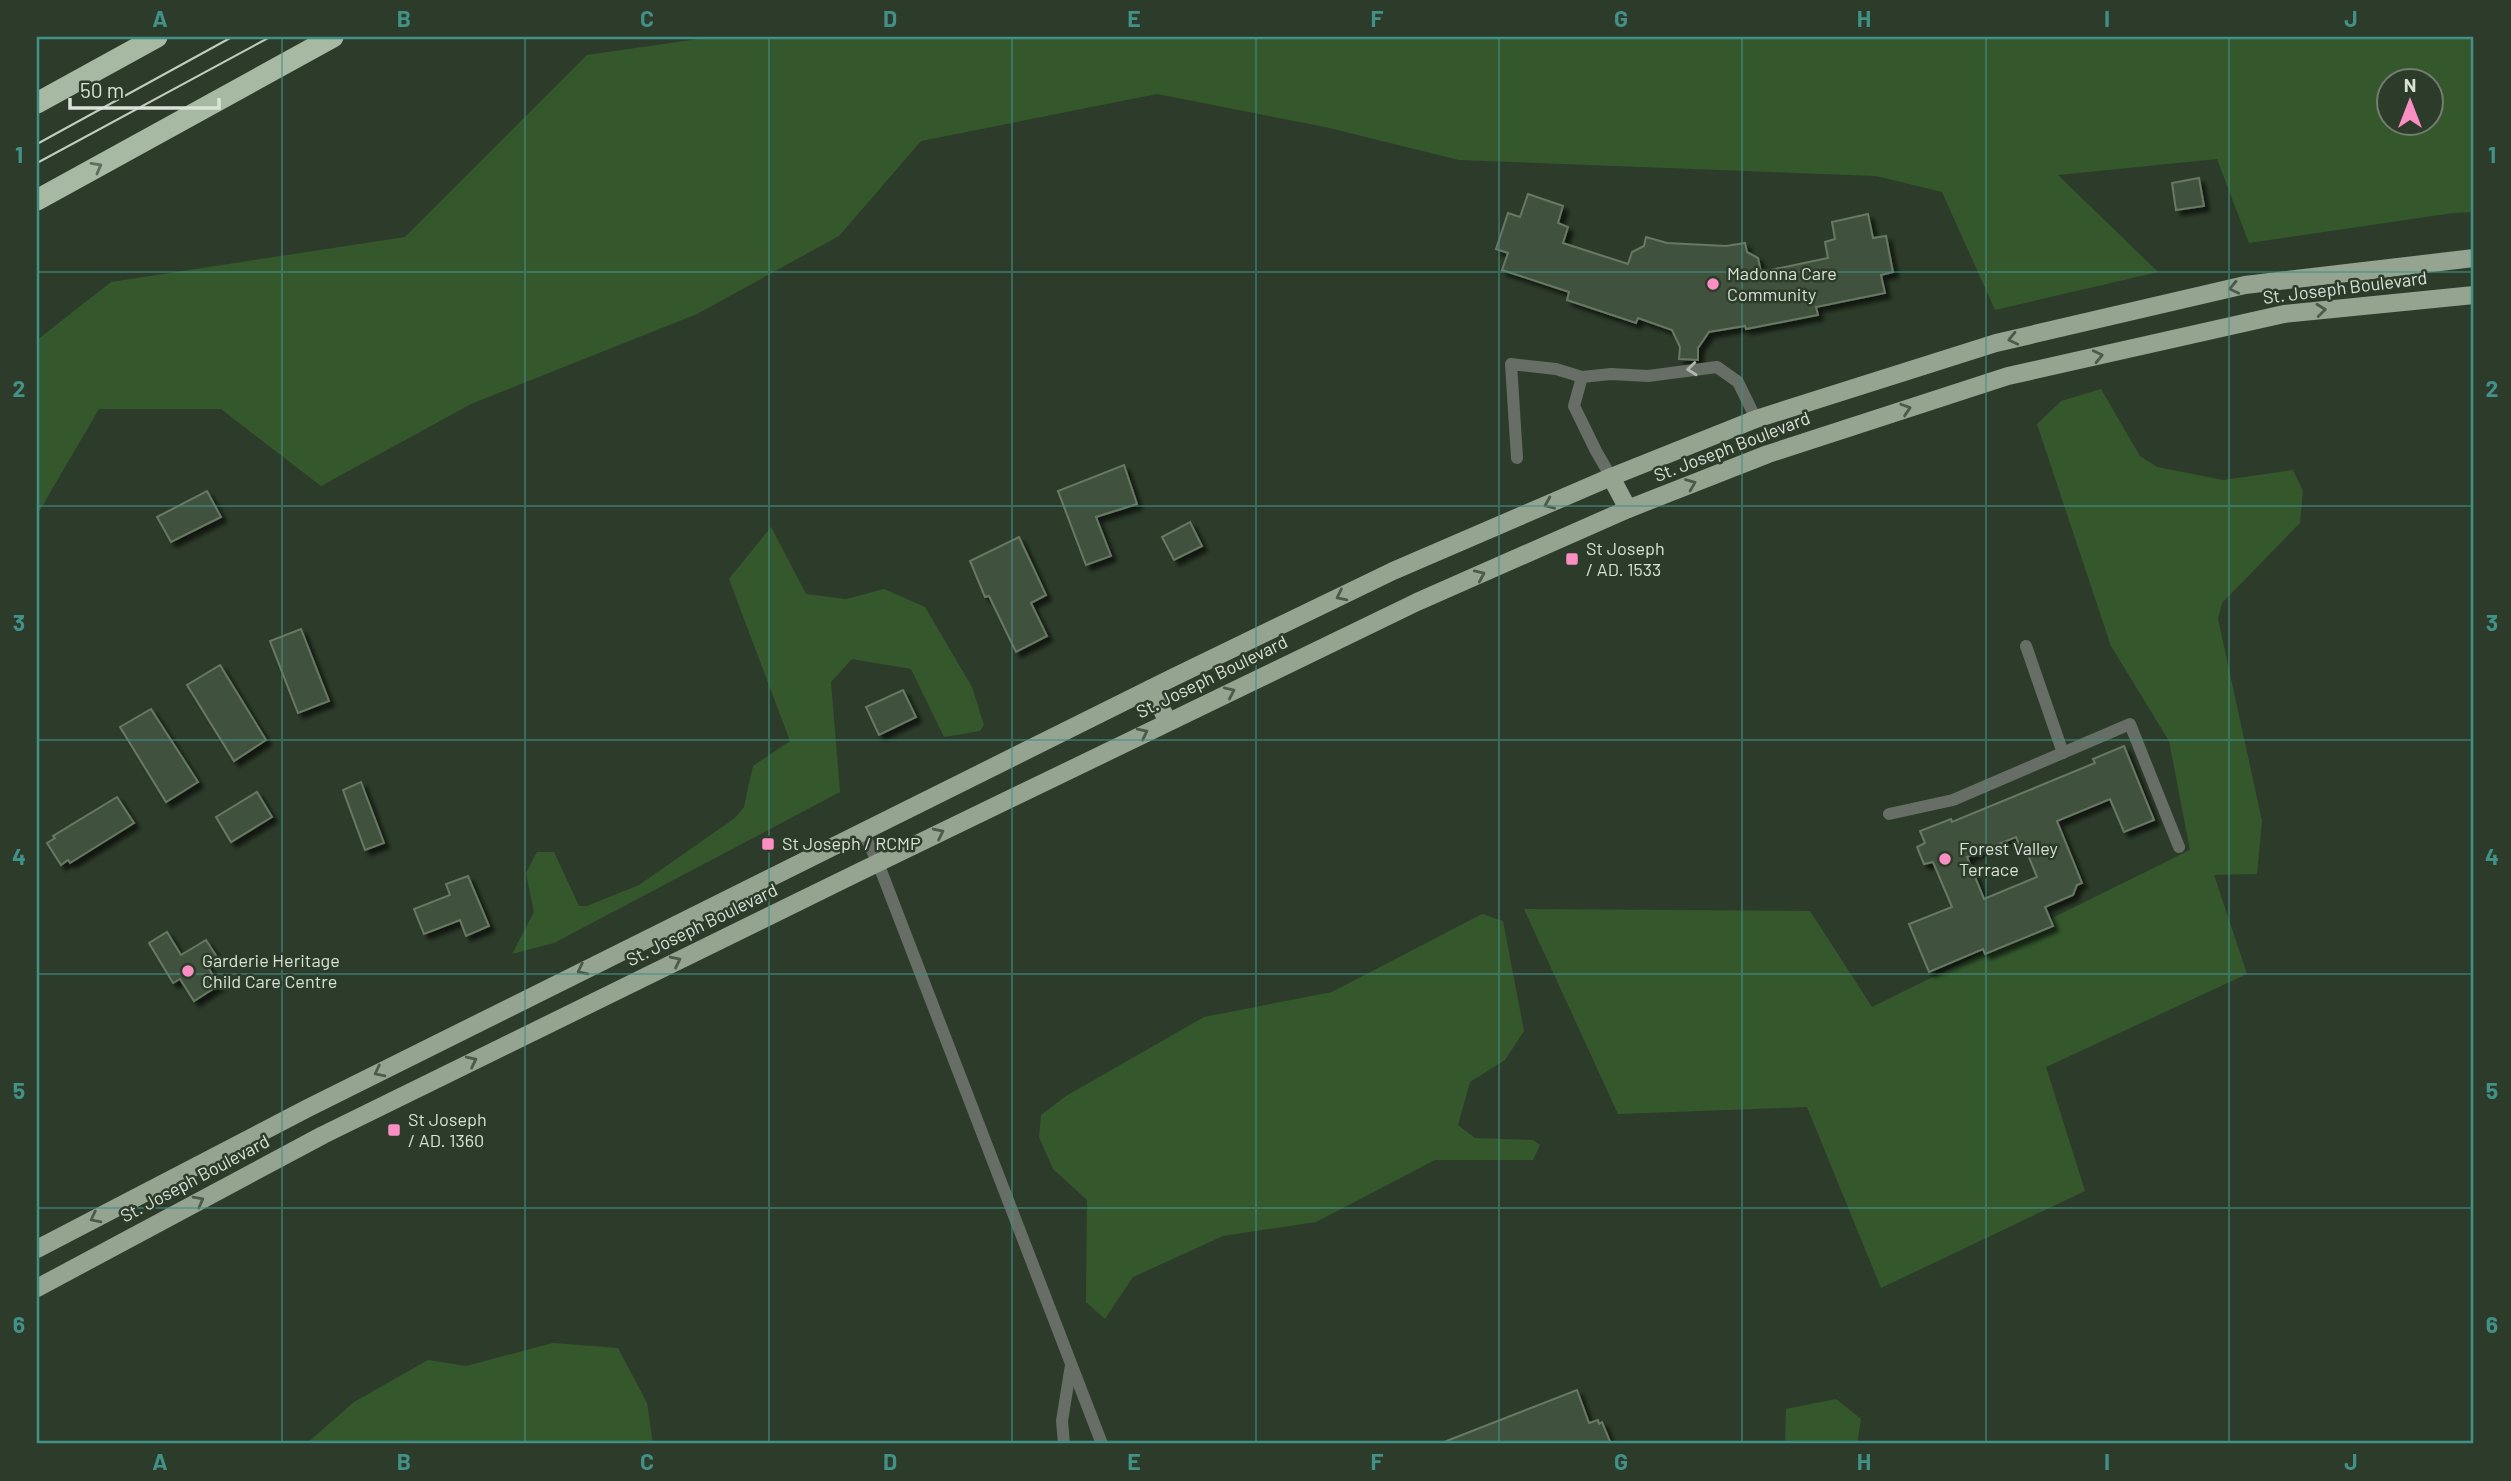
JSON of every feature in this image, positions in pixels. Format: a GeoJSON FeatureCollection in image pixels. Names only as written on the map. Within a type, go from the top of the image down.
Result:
{"type":"FeatureCollection","features":[{"type":"Feature","properties":{"kind":"highway"},"geometry":{"type":"LineString","coordinates":[[37,103],[157,37]]}},
{"type":"Feature","properties":{"kind":"highway"},"geometry":{"type":"LineString","coordinates":[[37,200],[333,37]]}},
{"type":"Feature","properties":{"kind":"main road","name":"St. Joseph Boulevard"},"geometry":{"type":"LineString","coordinates":[[37,1248],[308,1108],[862,830],[1393,570],[1611,477],[1756,419],[1996,344],[2245,285],[2474,258]]}},
{"type":"Feature","properties":{"kind":"main road","name":"St. Joseph Boulevard"},"geometry":{"type":"LineString","coordinates":[[37,1287],[323,1135],[1168,721],[1417,602],[1628,509],[1768,454],[2008,376],[2284,314],[2474,295]]}},
{"type":"Feature","properties":{"kind":"main road"},"geometry":{"type":"LineString","coordinates":[[1611,477],[1628,509]]}},
{"type":"Feature","properties":{"kind":"main road"},"geometry":{"type":"LineString","coordinates":[[1150,689],[1168,721]]}},
{"type":"Feature","properties":{"kind":"main road"},"geometry":{"type":"LineString","coordinates":[[308,1108],[323,1135]]}},
{"type":"Feature","properties":{"kind":"lane"},"geometry":{"type":"LineString","coordinates":[[1517,457],[1511,364],[1556,369],[1582,377],[1611,374],[1648,376],[1717,367],[1738,382],[1756,419]]}},
{"type":"Feature","properties":{"kind":"lane"},"geometry":{"type":"LineString","coordinates":[[1582,377],[1574,406],[1611,477]]}},
{"type":"Feature","properties":{"kind":"lane"},"geometry":{"type":"LineString","coordinates":[[2026,646],[2063,753]]}},
{"type":"Feature","properties":{"kind":"lane"},"geometry":{"type":"LineString","coordinates":[[1889,814],[1953,800],[2130,724],[2179,847]]}},
{"type":"Feature","properties":{"kind":"lane"},"geometry":{"type":"LineString","coordinates":[[862,830],[878,863],[1102,1444]]}},
{"type":"Feature","properties":{"kind":"lane"},"geometry":{"type":"LineString","coordinates":[[1065,1444],[1062,1421],[1071,1364]]}},
{"type":"Feature","properties":{"kind":"green space"},"geometry":{"type":"Polygon","coordinates":[[[712,37],[2474,37],[2474,212],[2249,243],[2217,159],[2058,175],[2158,272],[1995,310],[1942,192],[1876,176],[1459,160],[1325,127],[1157,94],[921,141],[839,236],[697,314],[471,404],[321,486],[221,409],[99,409],[37,515],[37,340],[111,282],[405,237],[587,55],[712,37]]]}},
{"type":"Feature","properties":{"kind":"green space"},"geometry":{"type":"Polygon","coordinates":[[[2101,389],[2140,456],[2157,467],[2223,480],[2293,470],[2303,491],[2300,523],[2222,603],[2218,619],[2262,821],[2257,874],[2214,875],[2247,974],[2046,1067],[2085,1191],[1881,1288],[1807,1107],[1618,1114],[1524,909],[1810,911],[1872,1007],[2190,850],[2169,741],[2111,646],[2037,424],[2061,401],[2101,389]]]}},
{"type":"Feature","properties":{"kind":"green space"},"geometry":{"type":"Polygon","coordinates":[[[771,527],[806,594],[846,599],[884,589],[925,607],[972,687],[984,725],[980,731],[944,737],[911,669],[852,659],[831,682],[840,792],[554,943],[512,954],[534,912],[526,873],[537,852],[554,852],[579,906],[587,906],[639,885],[735,818],[744,807],[753,766],[790,741],[729,579],[771,527]]]}},
{"type":"Feature","properties":{"kind":"green space"},"geometry":{"type":"Polygon","coordinates":[[[1482,914],[1503,921],[1524,1031],[1505,1060],[1470,1082],[1458,1125],[1475,1138],[1533,1140],[1540,1145],[1533,1160],[1435,1160],[1316,1222],[1223,1236],[1133,1277],[1105,1319],[1086,1302],[1087,1200],[1053,1169],[1039,1137],[1041,1115],[1066,1096],[1204,1017],[1332,992],[1482,914]]]}},
{"type":"Feature","properties":{"kind":"green space"},"geometry":{"type":"Polygon","coordinates":[[[553,1343],[618,1348],[647,1403],[653,1444],[306,1444],[354,1402],[428,1360],[466,1366],[553,1343]]]}},
{"type":"Feature","properties":{"kind":"green space"},"geometry":{"type":"Polygon","coordinates":[[[1836,1399],[1861,1419],[1857,1444],[1785,1444],[1786,1409],[1836,1399]]]}},
{"type":"Feature","properties":{"kind":"building"},"geometry":{"type":"Polygon","coordinates":[[[2199,178],[2204,206],[2176,210],[2172,183],[2199,178]]]}},
{"type":"Feature","properties":{"kind":"building","name":"Madonna Care Community"},"geometry":{"type":"Polygon","coordinates":[[[1528,194],[1563,206],[1558,223],[1568,227],[1563,243],[1628,264],[1632,252],[1644,246],[1646,237],[1667,243],[1726,246],[1745,243],[1747,252],[1758,258],[1761,272],[1828,258],[1825,242],[1835,239],[1832,222],[1868,214],[1873,238],[1886,236],[1893,272],[1881,275],[1885,293],[1816,307],[1818,315],[1746,329],[1745,326],[1709,332],[1698,348],[1698,360],[1679,359],[1680,347],[1672,330],[1638,318],[1636,323],[1567,300],[1569,292],[1502,270],[1508,253],[1496,249],[1508,213],[1520,217],[1528,194]]]}},
{"type":"Feature","properties":{"kind":"building"},"geometry":{"type":"Polygon","coordinates":[[[1124,465],[1137,504],[1096,517],[1111,556],[1086,565],[1058,491],[1124,465]]]}},
{"type":"Feature","properties":{"kind":"building"},"geometry":{"type":"Polygon","coordinates":[[[207,491],[221,517],[171,542],[157,517],[207,491]]]}},
{"type":"Feature","properties":{"kind":"building"},"geometry":{"type":"Polygon","coordinates":[[[1190,522],[1202,546],[1174,560],[1162,537],[1190,522]]]}},
{"type":"Feature","properties":{"kind":"building"},"geometry":{"type":"Polygon","coordinates":[[[1019,537],[1046,595],[1031,603],[1047,636],[1016,652],[989,596],[985,597],[970,561],[1019,537]]]}},
{"type":"Feature","properties":{"kind":"building"},"geometry":{"type":"Polygon","coordinates":[[[301,629],[329,701],[298,713],[270,641],[301,629]]]}},
{"type":"Feature","properties":{"kind":"building"},"geometry":{"type":"Polygon","coordinates":[[[220,665],[266,740],[234,761],[187,685],[220,665]]]}},
{"type":"Feature","properties":{"kind":"building"},"geometry":{"type":"Polygon","coordinates":[[[903,690],[916,717],[879,735],[866,707],[903,690]]]}},
{"type":"Feature","properties":{"kind":"building"},"geometry":{"type":"Polygon","coordinates":[[[151,709],[198,782],[166,802],[120,727],[151,709]]]}},
{"type":"Feature","properties":{"kind":"building","name":"Forest Valley Terrace"},"geometry":{"type":"Polygon","coordinates":[[[2124,746],[2154,820],[2124,832],[2110,799],[2057,821],[2082,883],[2077,885],[2073,895],[2045,907],[2053,926],[1985,954],[1983,949],[1929,972],[1909,924],[1952,907],[1933,862],[1924,864],[1917,847],[1925,843],[1920,831],[1951,819],[1952,822],[2095,763],[2093,759],[2124,746]],[[2016,837],[1967,857],[1984,899],[2037,877],[2024,845],[2020,847],[2016,837]]]}},
{"type":"Feature","properties":{"kind":"building"},"geometry":{"type":"Polygon","coordinates":[[[361,782],[384,843],[365,850],[343,790],[361,782]]]}},
{"type":"Feature","properties":{"kind":"building"},"geometry":{"type":"Polygon","coordinates":[[[257,792],[272,817],[231,842],[216,817],[257,792]]]}},
{"type":"Feature","properties":{"kind":"building"},"geometry":{"type":"Polygon","coordinates":[[[117,797],[134,823],[70,863],[68,860],[61,865],[47,843],[55,838],[53,836],[117,797]]]}},
{"type":"Feature","properties":{"kind":"building"},"geometry":{"type":"Polygon","coordinates":[[[468,876],[489,926],[466,936],[460,920],[424,934],[414,909],[450,895],[446,884],[468,876]]]}},
{"type":"Feature","properties":{"kind":"building","name":"Garderie Heritage Child Care Centre"},"geometry":{"type":"Polygon","coordinates":[[[167,932],[181,955],[206,940],[217,957],[206,964],[219,985],[194,1001],[180,979],[173,983],[149,943],[167,932]]]}},
{"type":"Feature","properties":{"kind":"building"},"geometry":{"type":"Polygon","coordinates":[[[1577,1390],[1589,1423],[1598,1420],[1599,1424],[1602,1422],[1611,1444],[1439,1444],[1577,1390]]]}},
{"type":"Feature","properties":{"kind":"tram line"},"geometry":{"type":"LineString","coordinates":[[37,144],[232,37]]}},
{"type":"Feature","properties":{"kind":"tram line"},"geometry":{"type":"LineString","coordinates":[[37,163],[270,37]]}},
{"type":"Feature","properties":{"kind":"place","name":"Madonna Care Community"},"geometry":{"type":"Point","coordinates":[1713,284]}},
{"type":"Feature","properties":{"kind":"place","name":"St Joseph / AD. 1533"},"geometry":{"type":"Point","coordinates":[1572,559]}},
{"type":"Feature","properties":{"kind":"place","name":"St Joseph / RCMP"},"geometry":{"type":"Point","coordinates":[768,844]}},
{"type":"Feature","properties":{"kind":"place","name":"Forest Valley Terrace"},"geometry":{"type":"Point","coordinates":[1945,859]}},
{"type":"Feature","properties":{"kind":"place","name":"Garderie Heritage Child Care Centre"},"geometry":{"type":"Point","coordinates":[188,971]}},
{"type":"Feature","properties":{"kind":"place","name":"St Joseph / AD. 1360"},"geometry":{"type":"Point","coordinates":[394,1130]}}]}
